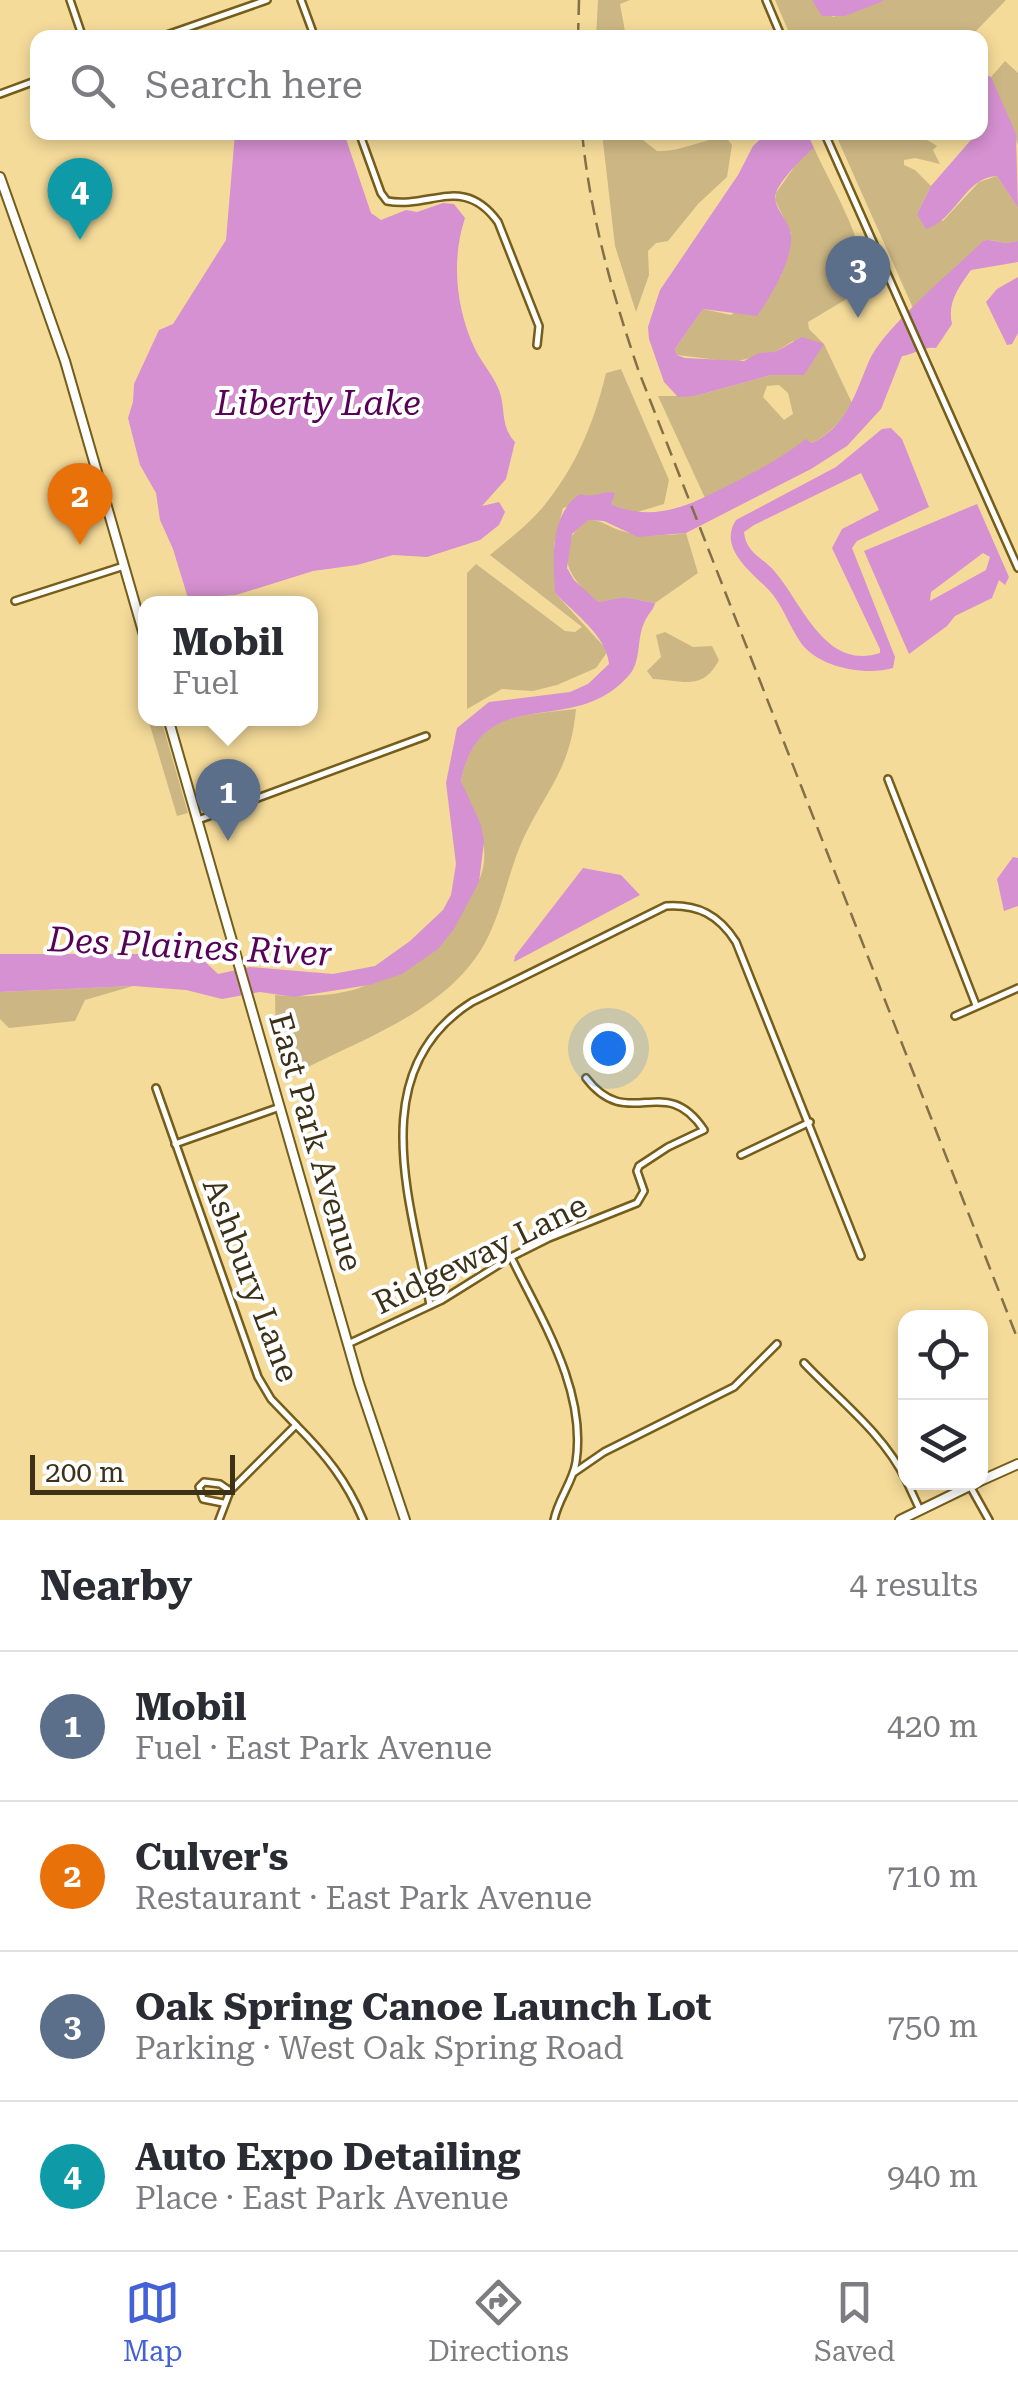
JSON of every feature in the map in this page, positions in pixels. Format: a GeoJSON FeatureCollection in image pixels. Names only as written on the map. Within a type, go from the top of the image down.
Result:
{"type":"FeatureCollection","features":[{"type":"Feature","properties":{"kind":"main road"},"geometry":{"type":"LineString","coordinates":[[0,177],[65,361],[138,614]]}},
{"type":"Feature","properties":{"kind":"main road","name":"East Park Avenue"},"geometry":{"type":"LineString","coordinates":[[170,726],[348,1344],[405,1520]]}},
{"type":"Feature","properties":{"kind":"main road"},"geometry":{"type":"LineString","coordinates":[[988,1478],[1018,1464]]}},
{"type":"Feature","properties":{"kind":"main road"},"geometry":{"type":"LineString","coordinates":[[900,1520],[961,1490]]}},
{"type":"Feature","properties":{"kind":"street"},"geometry":{"type":"LineString","coordinates":[[70,0],[81,30]]}},
{"type":"Feature","properties":{"kind":"street"},"geometry":{"type":"LineString","coordinates":[[240,0],[243,9]]}},
{"type":"Feature","properties":{"kind":"street"},"geometry":{"type":"LineString","coordinates":[[181,30],[267,0]]}},
{"type":"Feature","properties":{"kind":"street"},"geometry":{"type":"LineString","coordinates":[[300,0],[312,30]]}},
{"type":"Feature","properties":{"kind":"street"},"geometry":{"type":"LineString","coordinates":[[766,0],[779,30]]}},
{"type":"Feature","properties":{"kind":"street"},"geometry":{"type":"LineString","coordinates":[[0,94],[30,83]]}},
{"type":"Feature","properties":{"kind":"street"},"geometry":{"type":"LineString","coordinates":[[362,140],[381,193],[388,201],[451,195],[473,200],[492,214],[539,326],[537,345]]}},
{"type":"Feature","properties":{"kind":"street"},"geometry":{"type":"LineString","coordinates":[[828,140],[1018,568]]}},
{"type":"Feature","properties":{"kind":"street"},"geometry":{"type":"LineString","coordinates":[[15,602],[124,566]]}},
{"type":"Feature","properties":{"kind":"street"},"geometry":{"type":"LineString","coordinates":[[198,820],[426,736]]}},
{"type":"Feature","properties":{"kind":"street"},"geometry":{"type":"LineString","coordinates":[[888,779],[976,1005]]}},
{"type":"Feature","properties":{"kind":"street"},"geometry":{"type":"LineString","coordinates":[[430,1305],[404,1163],[401,1125],[406,1091],[424,1050],[448,1020],[472,1002],[666,906],[694,907],[713,916],[729,931],[810,1122],[861,1256]]}},
{"type":"Feature","properties":{"kind":"street"},"geometry":{"type":"LineString","coordinates":[[955,1016],[1018,988]]}},
{"type":"Feature","properties":{"kind":"street","name":"Ridgeway Lane"},"geometry":{"type":"LineString","coordinates":[[348,1344],[430,1305],[511,1257],[637,1203],[644,1192],[640,1166],[704,1130],[666,1100],[634,1106],[614,1102],[594,1089],[586,1078]]}},
{"type":"Feature","properties":{"kind":"street","name":"Ashbury Lane"},"geometry":{"type":"LineString","coordinates":[[156,1088],[258,1377],[271,1398],[328,1457],[346,1482],[363,1520]]}},
{"type":"Feature","properties":{"kind":"street","name":"Ashbury Lane"},"geometry":{"type":"LineString","coordinates":[[176,1144],[280,1107]]}},
{"type":"Feature","properties":{"kind":"street"},"geometry":{"type":"LineString","coordinates":[[741,1155],[810,1122]]}},
{"type":"Feature","properties":{"kind":"street"},"geometry":{"type":"LineString","coordinates":[[511,1257],[571,1393],[576,1466],[554,1520]]}},
{"type":"Feature","properties":{"kind":"street"},"geometry":{"type":"LineString","coordinates":[[572,1476],[604,1452],[734,1387],[777,1344]]}},
{"type":"Feature","properties":{"kind":"street"},"geometry":{"type":"LineString","coordinates":[[804,1363],[872,1429],[898,1469]]}},
{"type":"Feature","properties":{"kind":"street","name":"Ashbury Lane"},"geometry":{"type":"LineString","coordinates":[[220,1520],[230,1491],[296,1426]]}},
{"type":"Feature","properties":{"kind":"street"},"geometry":{"type":"LineString","coordinates":[[223,1503],[203,1499],[199,1487],[212,1482],[230,1491]]}},
{"type":"Feature","properties":{"kind":"street"},"geometry":{"type":"LineString","coordinates":[[910,1490],[920,1510]]}},
{"type":"Feature","properties":{"kind":"street"},"geometry":{"type":"LineString","coordinates":[[978,1490],[988,1520]]}},
{"type":"Feature","properties":{"kind":"shaded area"},"geometry":{"type":"Polygon","coordinates":[[[598,0],[630,0],[620,4],[625,30],[596,30],[598,0]]]}},
{"type":"Feature","properties":{"kind":"shaded area"},"geometry":{"type":"Polygon","coordinates":[[[775,0],[818,0],[833,17],[886,0],[1006,0],[977,30],[788,30],[775,0]]]}},
{"type":"Feature","properties":{"kind":"shaded area"},"geometry":{"type":"Polygon","coordinates":[[[1005,61],[1018,73],[1018,145],[991,77],[1005,61]]]}},
{"type":"Feature","properties":{"kind":"shaded area"},"geometry":{"type":"Polygon","coordinates":[[[603,140],[643,140],[657,151],[728,140],[732,145],[727,177],[698,204],[668,241],[656,243],[648,251],[649,275],[636,312],[615,246],[603,140]]]}},
{"type":"Feature","properties":{"kind":"shaded area"},"geometry":{"type":"Polygon","coordinates":[[[838,140],[928,140],[937,146],[933,150],[940,164],[915,158],[904,160],[904,165],[931,186],[917,214],[943,221],[979,182],[997,176],[1018,208],[1018,241],[990,240],[913,308],[838,140]]]}},
{"type":"Feature","properties":{"kind":"shaded area"},"geometry":{"type":"Polygon","coordinates":[[[814,148],[861,254],[865,288],[808,322],[809,329],[824,344],[852,403],[835,426],[819,439],[812,443],[806,440],[772,465],[705,498],[658,396],[695,396],[771,375],[804,375],[793,341],[775,352],[734,362],[677,355],[675,349],[703,309],[731,315],[781,276],[791,233],[775,200],[776,193],[799,160],[814,148]],[[779,385],[767,386],[763,397],[784,420],[793,414],[788,393],[779,385]]]}},
{"type":"Feature","properties":{"kind":"shaded area"},"geometry":{"type":"Polygon","coordinates":[[[621,369],[669,480],[664,504],[634,513],[595,498],[563,508],[554,544],[555,593],[608,651],[596,668],[557,685],[533,691],[502,689],[467,709],[467,573],[476,564],[565,631],[575,632],[582,627],[490,555],[531,520],[555,492],[582,444],[606,373],[621,369]]]}},
{"type":"Feature","properties":{"kind":"shaded area"},"geometry":{"type":"Polygon","coordinates":[[[588,520],[635,534],[686,533],[698,573],[655,603],[624,597],[598,602],[578,583],[568,562],[569,541],[588,520]]]}},
{"type":"Feature","properties":{"kind":"shaded area"},"geometry":{"type":"Polygon","coordinates":[[[665,632],[693,647],[712,646],[719,660],[713,670],[691,682],[653,679],[647,671],[661,657],[656,635],[665,632]]]}},
{"type":"Feature","properties":{"kind":"shaded area"},"geometry":{"type":"Polygon","coordinates":[[[576,709],[565,759],[522,842],[494,924],[473,961],[454,983],[408,1017],[304,1069],[291,1048],[276,1042],[275,995],[322,995],[367,985],[427,933],[475,885],[484,865],[480,828],[461,781],[477,742],[502,722],[576,709]]]}},
{"type":"Feature","properties":{"kind":"shaded area"},"geometry":{"type":"Polygon","coordinates":[[[150,726],[163,726],[188,813],[177,816],[150,726]]]}},
{"type":"Feature","properties":{"kind":"shaded area"},"geometry":{"type":"Polygon","coordinates":[[[133,986],[85,1000],[75,1021],[9,1028],[0,1019],[0,992],[133,986]]]}},
{"type":"Feature","properties":{"kind":"water"},"geometry":{"type":"Polygon","coordinates":[[[812,0],[886,0],[845,16],[822,16],[812,0]]]}},
{"type":"Feature","properties":{"kind":"water"},"geometry":{"type":"Polygon","coordinates":[[[988,76],[991,77],[1016,134],[1018,208],[997,176],[986,178],[945,217],[926,229],[917,214],[931,186],[971,140],[988,140],[988,76]]]}},
{"type":"Feature","properties":{"kind":"water","name":"Liberty Lake"},"geometry":{"type":"Polygon","coordinates":[[[234,140],[346,140],[371,213],[381,220],[406,210],[417,212],[443,203],[454,204],[465,218],[457,267],[463,318],[475,349],[499,390],[505,424],[515,442],[506,479],[482,506],[499,502],[505,512],[499,525],[480,540],[427,557],[393,555],[313,571],[236,595],[187,596],[160,520],[156,493],[140,465],[128,418],[134,384],[159,330],[173,324],[226,240],[234,140]]]}},
{"type":"Feature","properties":{"kind":"water"},"geometry":{"type":"Polygon","coordinates":[[[759,140],[810,140],[814,148],[776,192],[776,203],[791,235],[785,266],[757,316],[703,309],[675,349],[677,355],[744,361],[759,353],[775,352],[802,337],[824,344],[804,375],[771,375],[678,397],[664,382],[648,327],[660,290],[738,175],[759,140]]]}},
{"type":"Feature","properties":{"kind":"water"},"geometry":{"type":"Polygon","coordinates":[[[983,241],[1018,241],[1018,262],[971,270],[953,302],[952,324],[936,348],[902,356],[881,409],[847,446],[811,469],[686,533],[638,537],[604,521],[588,520],[572,534],[567,568],[598,602],[624,597],[655,603],[642,629],[636,663],[608,694],[583,704],[509,720],[489,730],[472,750],[461,781],[481,825],[484,842],[479,882],[454,929],[438,949],[402,974],[369,985],[294,997],[260,992],[222,999],[186,990],[133,986],[0,992],[0,954],[197,954],[218,974],[250,967],[333,974],[375,966],[410,941],[443,910],[451,895],[456,864],[446,783],[457,728],[489,702],[570,692],[588,684],[609,664],[596,635],[555,593],[555,539],[570,503],[580,494],[610,492],[615,493],[611,504],[625,509],[652,512],[678,508],[752,473],[806,439],[812,443],[824,436],[842,418],[869,361],[889,332],[983,241]]]}},
{"type":"Feature","properties":{"kind":"water"},"geometry":{"type":"Polygon","coordinates":[[[1018,277],[1018,333],[1012,344],[1007,345],[986,302],[997,289],[1018,277]]]}},
{"type":"Feature","properties":{"kind":"water"},"geometry":{"type":"Polygon","coordinates":[[[891,428],[902,439],[929,507],[857,541],[852,548],[895,657],[893,668],[870,671],[831,664],[809,652],[773,595],[733,549],[731,530],[736,520],[836,467],[882,429],[891,428]],[[861,473],[744,532],[752,550],[776,573],[830,644],[861,656],[880,653],[880,649],[832,548],[842,529],[879,510],[861,473]]]}},
{"type":"Feature","properties":{"kind":"water"},"geometry":{"type":"Polygon","coordinates":[[[977,504],[1009,577],[1005,585],[999,580],[992,598],[955,616],[909,654],[864,551],[977,504]],[[983,553],[931,592],[930,601],[986,570],[990,557],[983,553]]]}},
{"type":"Feature","properties":{"kind":"water"},"geometry":{"type":"Polygon","coordinates":[[[1013,857],[1018,858],[1018,906],[1004,911],[997,879],[1013,857]]]}},
{"type":"Feature","properties":{"kind":"water"},"geometry":{"type":"Polygon","coordinates":[[[583,868],[621,875],[640,895],[514,962],[515,956],[583,868]]]}},
{"type":"Feature","properties":{"kind":"railway"},"geometry":{"type":"LineString","coordinates":[[578,30],[579,0]]}},
{"type":"Feature","properties":{"kind":"railway"},"geometry":{"type":"LineString","coordinates":[[583,140],[603,254],[639,372],[1018,1340]]}},
{"type":"Feature","properties":{"kind":"place","name":"Auto Expo Detailing"},"geometry":{"type":"Point","coordinates":[80,240]}},
{"type":"Feature","properties":{"kind":"place","name":"Oak Spring Canoe Launch Lot"},"geometry":{"type":"Point","coordinates":[858,318]}},
{"type":"Feature","properties":{"kind":"place","name":"Culver's"},"geometry":{"type":"Point","coordinates":[80,545]}},
{"type":"Feature","properties":{"kind":"place","name":"Mobil"},"geometry":{"type":"Point","coordinates":[228,841]}},
{"type":"Feature","properties":{"kind":"water label","name":"Des Plaines River"},"geometry":{"type":"Point","coordinates":[190,947]}}]}
